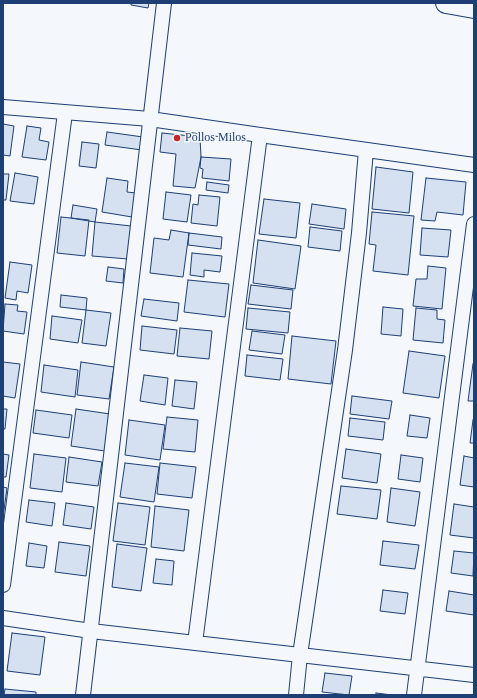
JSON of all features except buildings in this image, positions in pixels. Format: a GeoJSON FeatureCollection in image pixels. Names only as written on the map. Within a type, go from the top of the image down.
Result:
{"type":"FeatureCollection","features":[{"type":"Feature","properties":{"kind":"street"},"geometry":{"type":"LineString","coordinates":[[83,695],[164,3]]}},
{"type":"Feature","properties":{"kind":"street"},"geometry":{"type":"LineString","coordinates":[[446,3],[474,8]]}},
{"type":"Feature","properties":{"kind":"street"},"geometry":{"type":"LineString","coordinates":[[3,107],[150,119],[260,136],[474,165]]}},
{"type":"Feature","properties":{"kind":"street"},"geometry":{"type":"LineString","coordinates":[[3,579],[65,113]]}},
{"type":"Feature","properties":{"kind":"street"},"geometry":{"type":"LineString","coordinates":[[195,642],[260,136]]}},
{"type":"Feature","properties":{"kind":"street"},"geometry":{"type":"LineString","coordinates":[[296,695],[300,655],[345,350],[359,234],[366,150]]}},
{"type":"Feature","properties":{"kind":"street"},"geometry":{"type":"LineString","coordinates":[[414,695],[474,224]]}},
{"type":"Feature","properties":{"kind":"street"},"geometry":{"type":"LineString","coordinates":[[3,618],[91,631],[474,675]]}},
{"type":"Feature","properties":{"kind":"place","name":"Pollos Milos"},"geometry":{"type":"Point","coordinates":[177,138]}}]}
